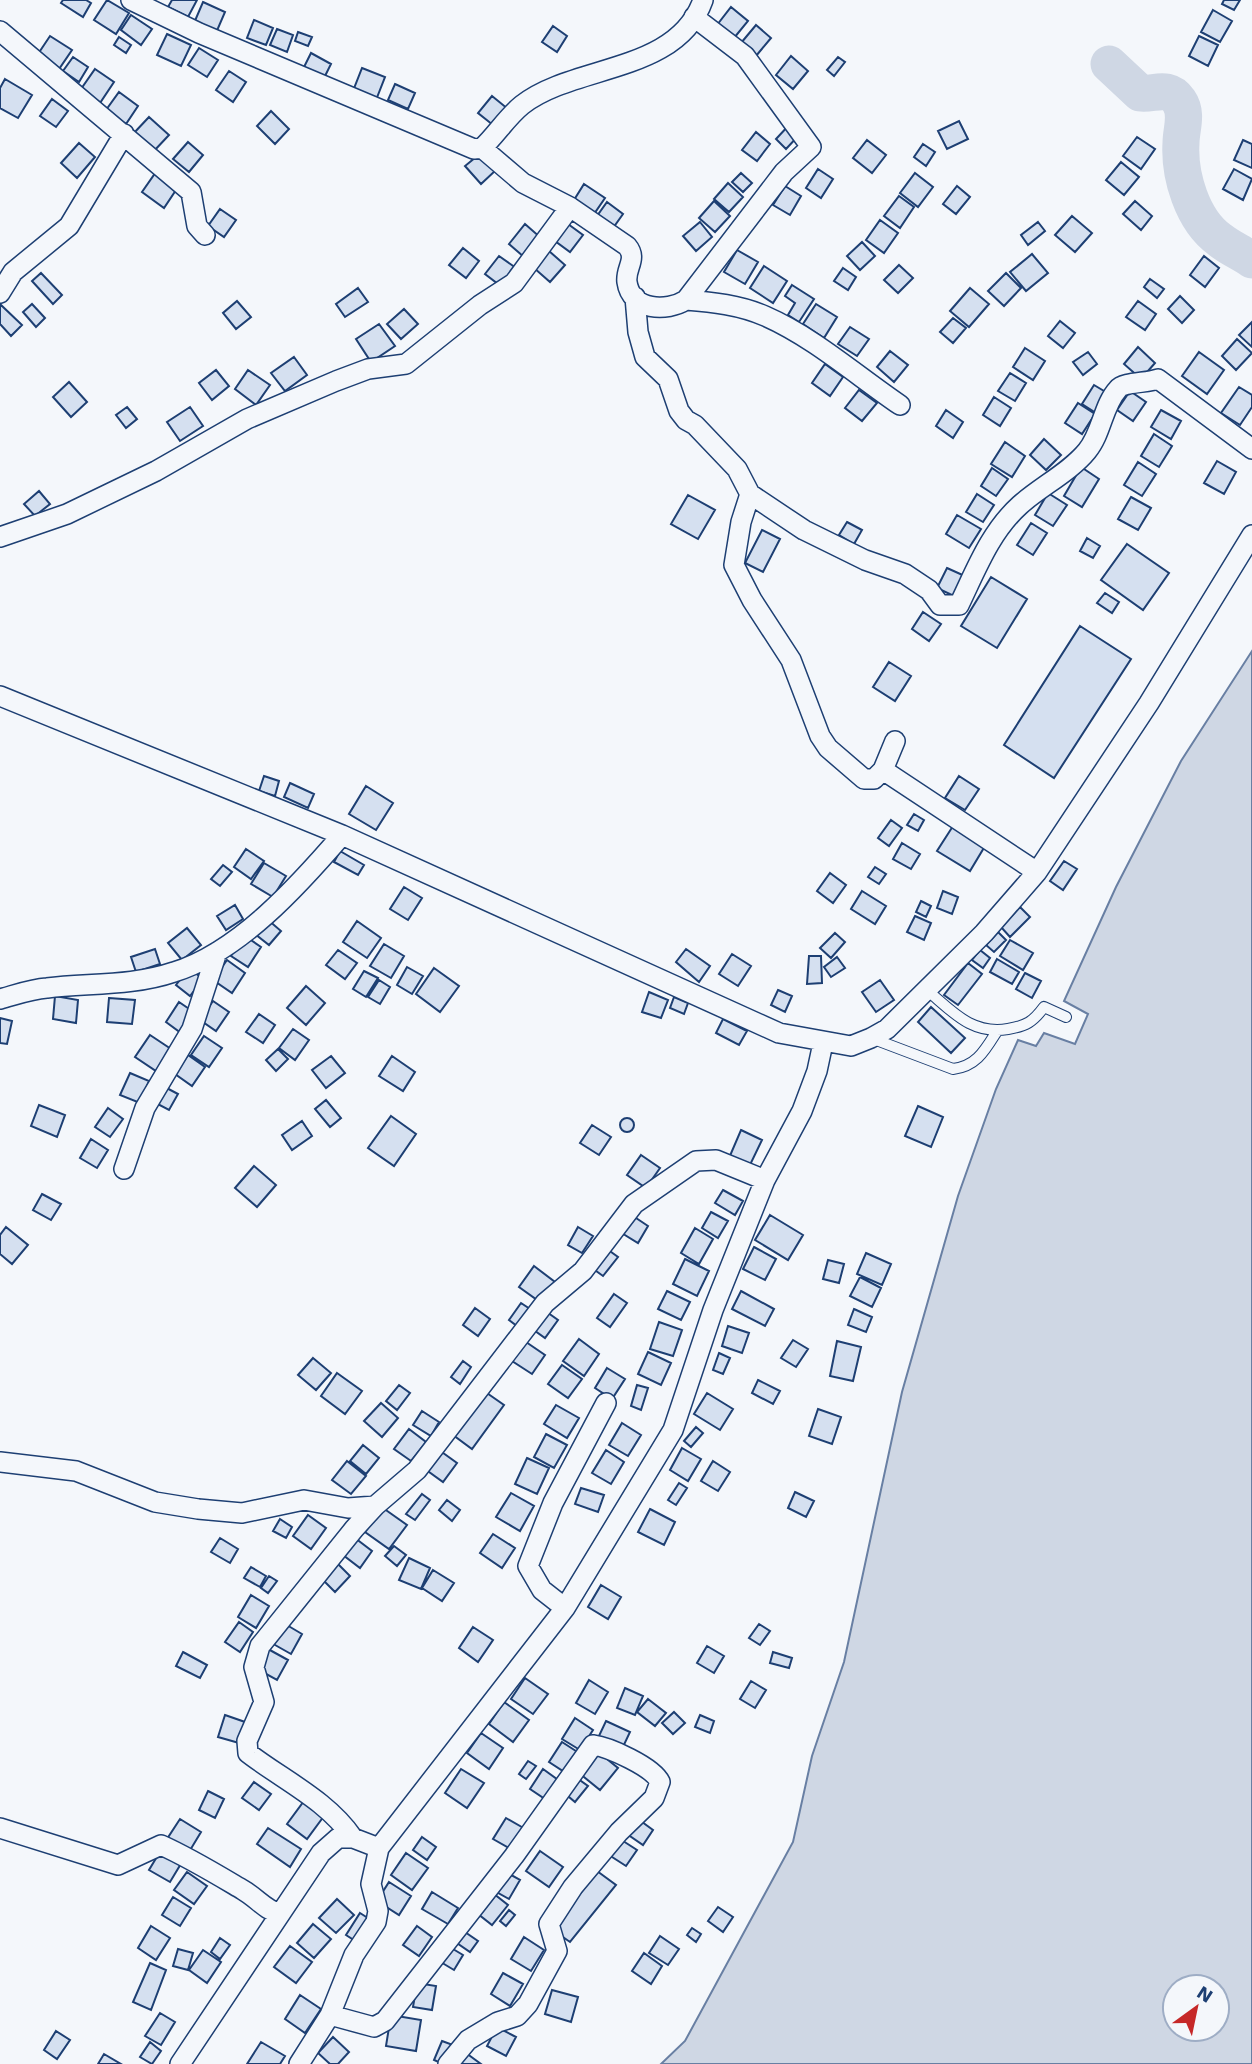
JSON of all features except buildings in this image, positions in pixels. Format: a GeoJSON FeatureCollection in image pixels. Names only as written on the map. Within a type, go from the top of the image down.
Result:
{"type":"FeatureCollection","features":[{"type":"Feature","properties":{"kind":"street"},"geometry":{"type":"LineString","coordinates":[[131,0],[199,33],[474,149],[482,148],[522,105],[550,90],[634,62],[666,44],[687,27],[699,8],[745,56],[811,147],[784,172],[686,300]]}},
{"type":"Feature","properties":{"kind":"street"},"geometry":{"type":"LineString","coordinates":[[0,31],[32,61],[124,134],[191,192],[197,226],[205,235]]}},
{"type":"Feature","properties":{"kind":"street"},"geometry":{"type":"LineString","coordinates":[[0,293],[13,272],[69,226],[124,134]]}},
{"type":"Feature","properties":{"kind":"street"},"geometry":{"type":"LineString","coordinates":[[482,148],[523,183],[607,230],[632,252],[626,278],[627,287],[647,306],[664,309],[686,300],[715,303],[763,315],[789,328],[900,405]]}},
{"type":"Feature","properties":{"kind":"street"},"geometry":{"type":"LineString","coordinates":[[0,537],[67,514],[156,471],[247,419],[336,381],[368,369],[406,364],[480,304],[514,283],[570,207]]}},
{"type":"Feature","properties":{"kind":"street"},"geometry":{"type":"LineString","coordinates":[[635,297],[638,332],[646,357],[668,379],[679,411],[737,469],[750,494],[804,530],[865,560],[905,574],[929,590],[940,605],[959,606],[987,546],[1001,525],[1018,506],[1086,453],[1100,432],[1117,389],[1124,384],[1144,384],[1158,379],[1252,449]]}},
{"type":"Feature","properties":{"kind":"street"},"geometry":{"type":"LineString","coordinates":[[750,494],[741,522],[734,565],[752,600],[792,660],[820,736],[828,747],[864,779],[874,779],[883,771],[895,741]]}},
{"type":"Feature","properties":{"kind":"street"},"geometry":{"type":"LineString","coordinates":[[0,696],[342,835],[779,1033],[851,1046],[887,1029],[928,991],[1037,873],[1149,703],[1252,535]]}},
{"type":"Feature","properties":{"kind":"street"},"geometry":{"type":"LineString","coordinates":[[883,771],[1037,873]]}},
{"type":"Feature","properties":{"kind":"street"},"geometry":{"type":"LineString","coordinates":[[0,999],[44,988],[122,982],[175,972],[217,952],[304,880],[342,835]]}},
{"type":"Feature","properties":{"kind":"street"},"geometry":{"type":"LineString","coordinates":[[124,1169],[145,1108],[192,1029],[217,952]]}},
{"type":"Feature","properties":{"kind":"street"},"geometry":{"type":"LineString","coordinates":[[299,2064],[330,2015],[354,1955],[376,1922],[378,1911],[371,1884],[379,1848],[565,1608],[673,1430],[713,1310],[765,1180],[803,1111],[817,1071],[823,1043]]}},
{"type":"Feature","properties":{"kind":"street"},"geometry":{"type":"LineString","coordinates":[[353,1838],[342,1822],[259,1762],[246,1748],[264,1702],[254,1667],[260,1646],[375,1506],[417,1470],[545,1303],[583,1271],[635,1204],[696,1161],[716,1160],[765,1180]]}},
{"type":"Feature","properties":{"kind":"street"},"geometry":{"type":"LineString","coordinates":[[565,1608],[542,1590],[528,1566],[553,1503],[606,1403]]}},
{"type":"Feature","properties":{"kind":"street"},"geometry":{"type":"LineString","coordinates":[[0,1462],[76,1471],[155,1502],[198,1509],[242,1513],[304,1500],[348,1508],[375,1506]]}},
{"type":"Feature","properties":{"kind":"street"},"geometry":{"type":"LineString","coordinates":[[330,2015],[374,2027],[385,2021],[514,1856],[593,1745],[618,1753],[656,1774],[660,1782],[654,1798],[619,1832],[573,1887],[549,1924],[557,1951],[528,2004],[517,2016],[498,2022],[467,2040],[448,2064]]}},
{"type":"Feature","properties":{"kind":"street"},"geometry":{"type":"LineString","coordinates":[[0,1828],[118,1865],[161,1845],[196,1861],[250,1895],[269,1911],[280,1914]]}},
{"type":"Feature","properties":{"kind":"street"},"geometry":{"type":"LineString","coordinates":[[180,2064],[321,1853],[338,1838],[353,1838],[379,1848]]}},
{"type":"Feature","properties":{"kind":"lane"},"geometry":{"type":"LineString","coordinates":[[928,991],[966,1023],[979,1030],[997,1031],[1026,1026],[1044,1007],[1066,1017]]}},
{"type":"Feature","properties":{"kind":"lane"},"geometry":{"type":"LineString","coordinates":[[871,1038],[953,1069],[965,1067],[979,1058],[997,1031]]}},
{"type":"Feature","properties":{"kind":"shaded area"},"geometry":{"type":"Polygon","coordinates":[[[1252,651],[1252,2064],[661,2064],[685,2041],[793,1842],[812,1756],[844,1662],[902,1392],[958,1196],[996,1089],[1018,1040],[1036,1046],[1044,1033],[1075,1044],[1088,1014],[1064,1001],[1116,887],[1181,761],[1252,651]]]}},
{"type":"Feature","properties":{"kind":"waterway"},"geometry":{"type":"LineString","coordinates":[[1109,64],[1140,93],[1166,92],[1179,101],[1184,116],[1182,169],[1189,196],[1210,231],[1252,260]]}}]}
